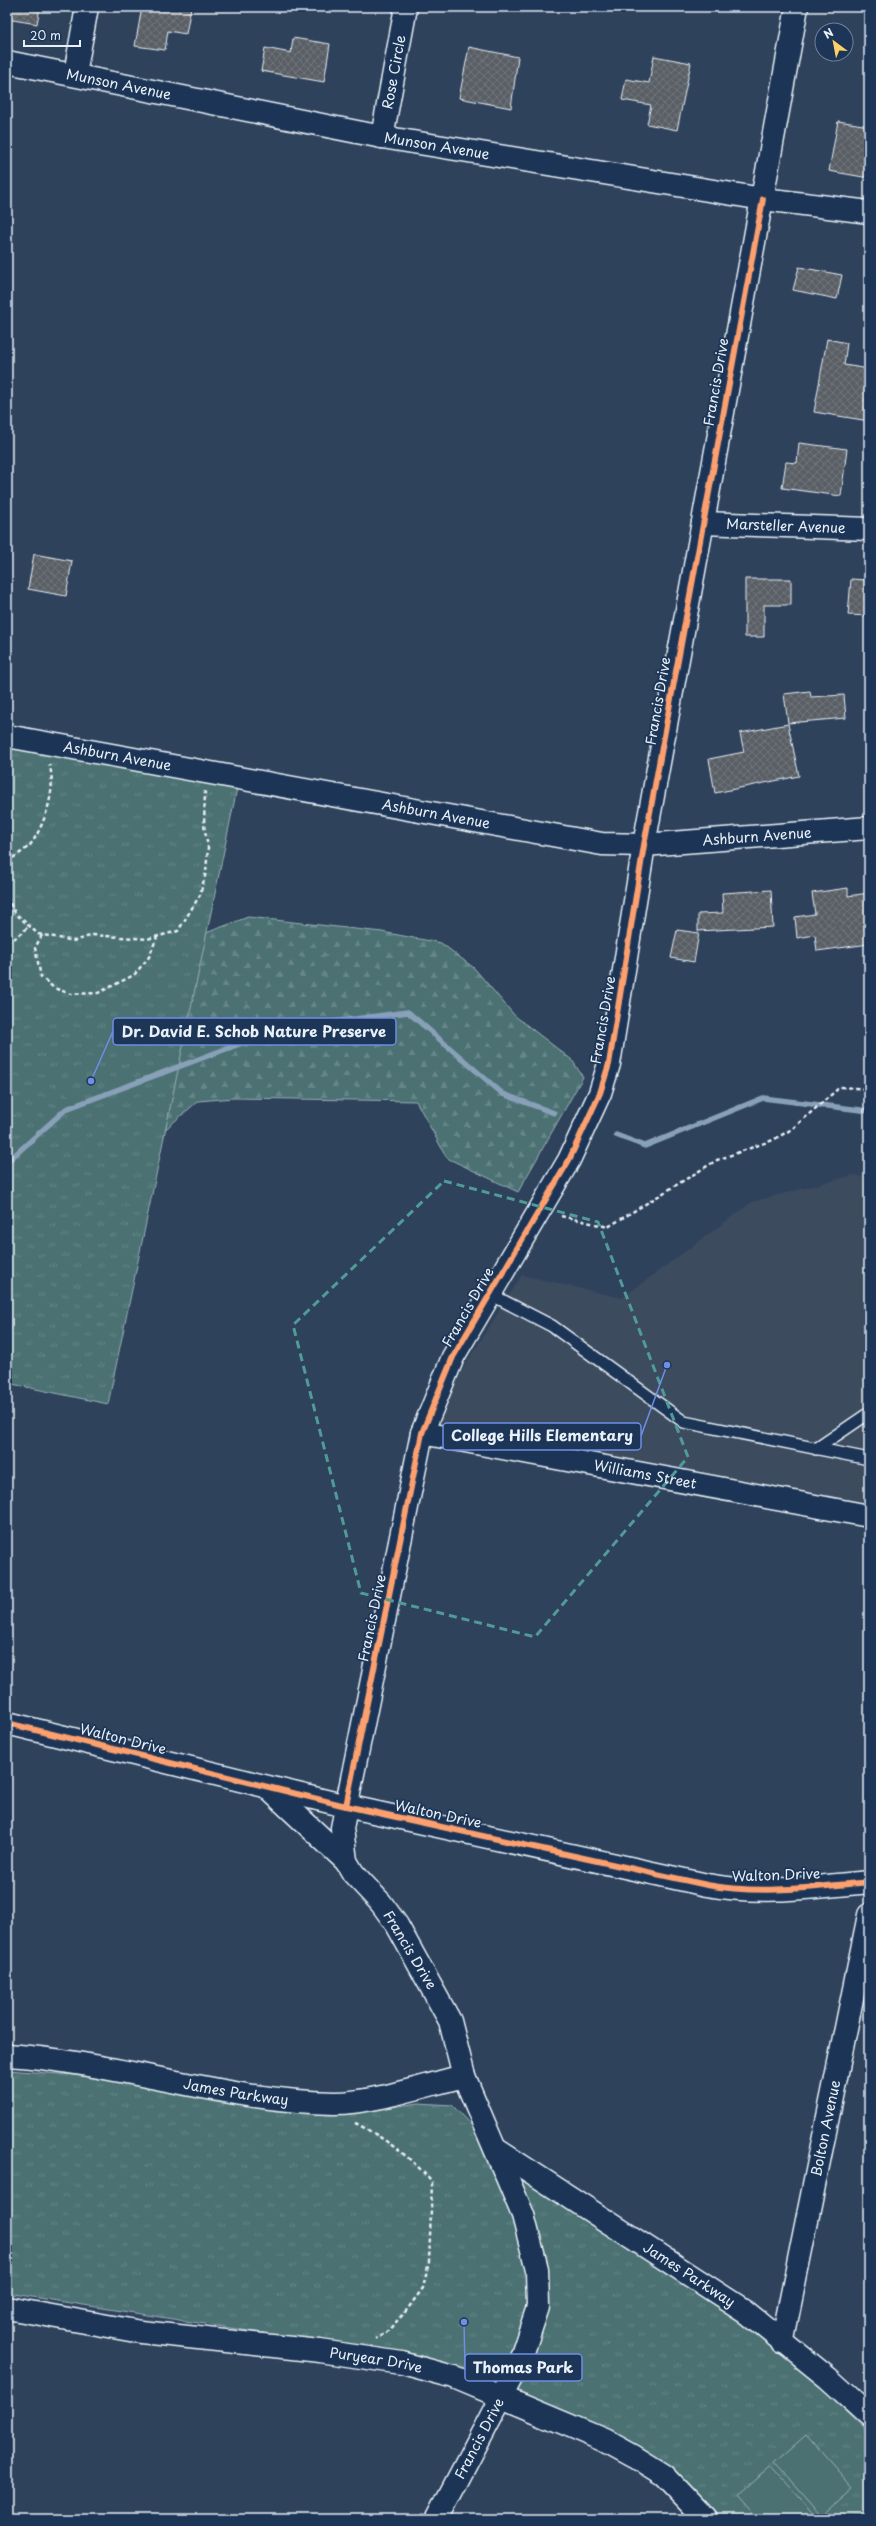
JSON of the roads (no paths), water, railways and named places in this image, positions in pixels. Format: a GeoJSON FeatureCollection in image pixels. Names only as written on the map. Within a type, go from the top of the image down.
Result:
{"type":"FeatureCollection","features":[{"type":"Feature","properties":{"kind":"street"},"geometry":{"type":"LineString","coordinates":[[75,74],[87,7]]}},
{"type":"Feature","properties":{"kind":"street","name":"Rose Circle"},"geometry":{"type":"LineString","coordinates":[[382,137],[406,7]]}},
{"type":"Feature","properties":{"kind":"street","name":"Francis Drive"},"geometry":{"type":"LineString","coordinates":[[437,2519],[502,2397],[530,2335],[538,2307],[539,2290],[537,2269],[528,2230],[497,2150],[464,2076],[450,2020],[397,1925],[381,1903],[353,1873],[346,1860],[342,1828],[422,1433],[452,1357],[569,1160],[600,1093],[609,1064],[644,846],[797,7]]}},
{"type":"Feature","properties":{"kind":"street","name":"Munson Avenue"},"geometry":{"type":"LineString","coordinates":[[7,62],[75,74],[382,137],[763,199],[869,212]]}},
{"type":"Feature","properties":{"kind":"street","name":"Marsteller Avenue"},"geometry":{"type":"LineString","coordinates":[[703,522],[869,529]]}},
{"type":"Feature","properties":{"kind":"street","name":"Ashburn Avenue"},"geometry":{"type":"LineString","coordinates":[[7,736],[208,774],[602,844],[644,846],[869,828]]}},
{"type":"Feature","properties":{"kind":"street","name":"Williams Street"},"geometry":{"type":"LineString","coordinates":[[422,1433],[869,1516]]}},
{"type":"Feature","properties":{"kind":"street","name":"Walton Drive"},"geometry":{"type":"LineString","coordinates":[[7,1723],[346,1806],[735,1891],[784,1890],[869,1882]]}},
{"type":"Feature","properties":{"kind":"street"},"geometry":{"type":"LineString","coordinates":[[266,1786],[306,1821],[346,1860]]}},
{"type":"Feature","properties":{"kind":"street","name":"Bolton Avenue"},"geometry":{"type":"LineString","coordinates":[[782,2343],[869,1914]]}},
{"type":"Feature","properties":{"kind":"street","name":"James Parkway"},"geometry":{"type":"LineString","coordinates":[[7,2056],[53,2058],[276,2099],[335,2103],[370,2098],[464,2076]]}},
{"type":"Feature","properties":{"kind":"street","name":"James Parkway"},"geometry":{"type":"LineString","coordinates":[[497,2150],[746,2311],[782,2343],[828,2378],[869,2415]]}},
{"type":"Feature","properties":{"kind":"street","name":"Puryear Drive"},"geometry":{"type":"LineString","coordinates":[[7,2308],[141,2332],[320,2351],[402,2363],[454,2377],[604,2440],[635,2457],[664,2475],[706,2519]]}},
{"type":"Feature","properties":{"kind":"lane"},"geometry":{"type":"LineString","coordinates":[[490,1294],[552,1326],[684,1422],[869,1459]]}},
{"type":"Feature","properties":{"kind":"lane"},"geometry":{"type":"LineString","coordinates":[[816,1449],[869,1413]]}},
{"type":"Feature","properties":{"kind":"waterway"},"geometry":{"type":"LineString","coordinates":[[7,1162],[66,1109],[279,1029],[408,1012],[503,1094],[554,1113]]}},
{"type":"Feature","properties":{"kind":"waterway"},"geometry":{"type":"LineString","coordinates":[[616,1135],[645,1146],[763,1098],[869,1111]]}},
{"type":"Feature","properties":{"kind":"place","name":"Dr. David E. Schob Nature Preserve"},"geometry":{"type":"Point","coordinates":[91,1081]}},
{"type":"Feature","properties":{"kind":"place","name":"College Hills Elementary"},"geometry":{"type":"Point","coordinates":[667,1365]}},
{"type":"Feature","properties":{"kind":"place","name":"Thomas Park"},"geometry":{"type":"Point","coordinates":[464,2322]}}]}
